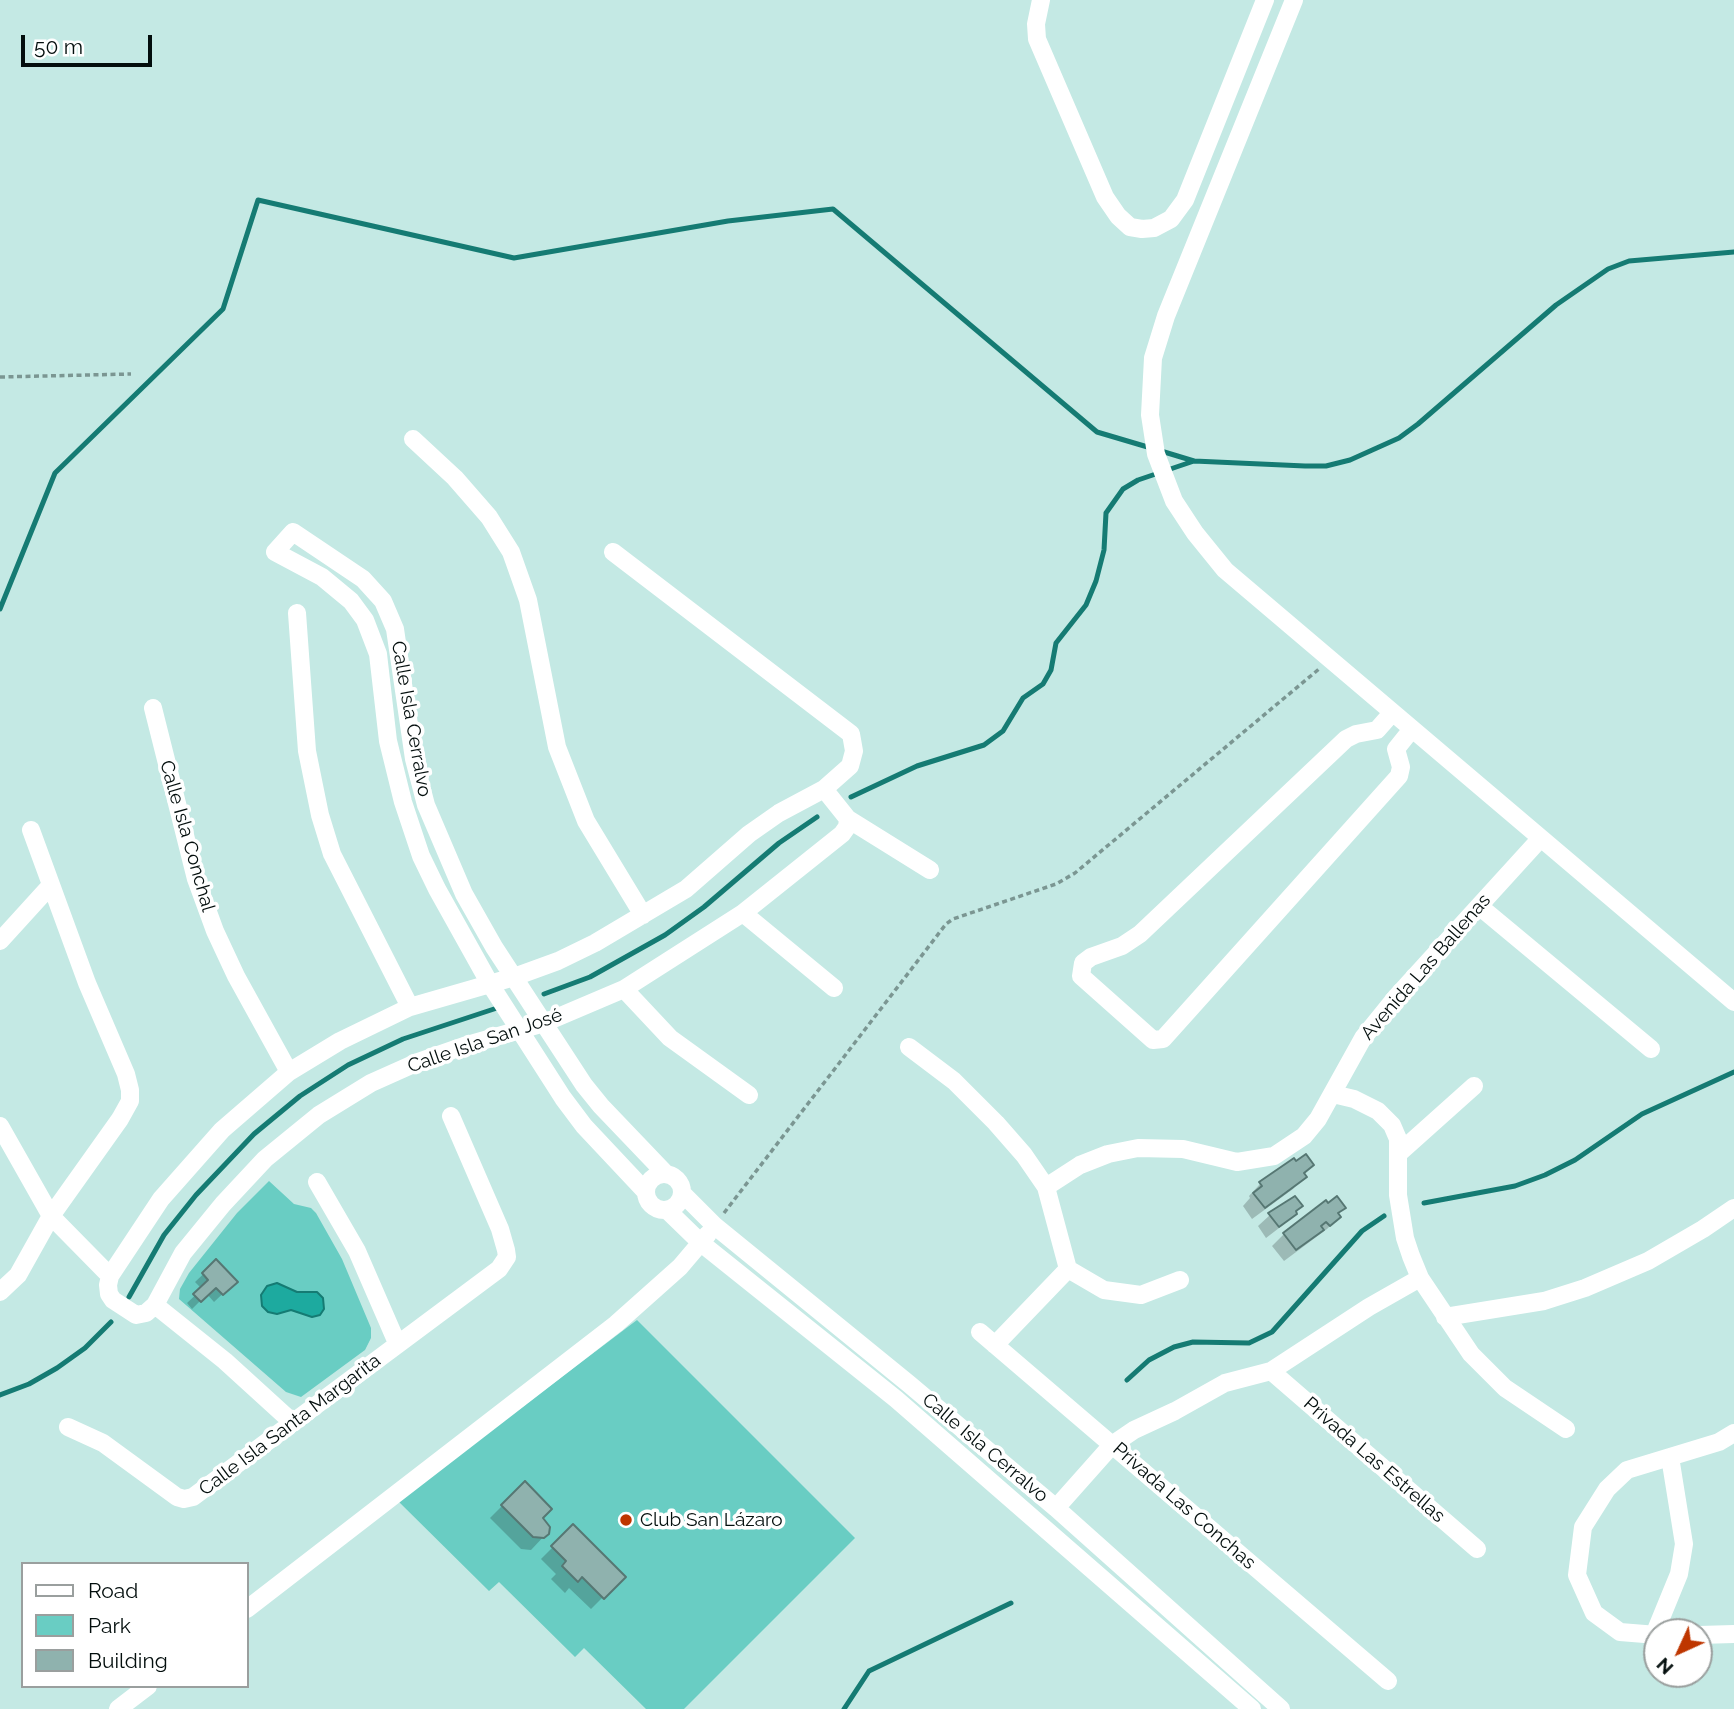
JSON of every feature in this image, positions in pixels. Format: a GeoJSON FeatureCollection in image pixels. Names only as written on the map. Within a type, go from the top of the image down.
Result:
{"type":"FeatureCollection","features":[{"type":"Feature","properties":{"kind":"street"},"geometry":{"type":"LineString","coordinates":[[1041,0],[1036,24],[1037,39],[1105,197],[1124,221],[1130,226],[1142,229],[1154,228],[1171,219],[1185,200],[1265,0]]}},
{"type":"Feature","properties":{"kind":"street"},"geometry":{"type":"LineString","coordinates":[[1294,0],[1166,316],[1153,358],[1150,415],[1156,454],[1174,501],[1195,533],[1225,569],[1734,1002]]}},
{"type":"Feature","properties":{"kind":"street"},"geometry":{"type":"LineString","coordinates":[[413,439],[455,478],[489,517],[511,551],[528,600],[557,747],[586,821],[643,915]]}},
{"type":"Feature","properties":{"kind":"street","name":"Calle Isla Cerralvo"},"geometry":{"type":"LineString","coordinates":[[646,1192],[584,1126],[563,1098],[490,984],[421,856],[403,802],[388,741],[378,654],[365,620],[351,601],[322,577],[275,552],[293,532],[355,573],[383,601],[395,629],[414,759],[426,804],[464,894],[567,1061],[601,1106],[666,1174]]}},
{"type":"Feature","properties":{"kind":"street"},"geometry":{"type":"LineString","coordinates":[[292,1422],[225,1361],[155,1305],[146,1313],[136,1315],[126,1311],[109,1294],[110,1276],[155,1207],[191,1163],[222,1130],[289,1072],[340,1041],[410,1007],[514,977],[558,961],[643,915],[686,888],[749,834],[779,813],[824,789],[850,766],[854,751],[851,734],[613,552]]}},
{"type":"Feature","properties":{"kind":"street"},"geometry":{"type":"LineString","coordinates":[[297,614],[307,751],[320,815],[332,854],[410,1007]]}},
{"type":"Feature","properties":{"kind":"street","name":"Calle Isla Conchal"},"geometry":{"type":"LineString","coordinates":[[153,708],[196,879],[215,931],[236,976],[289,1072]]}},
{"type":"Feature","properties":{"kind":"street"},"geometry":{"type":"LineString","coordinates":[[1392,713],[1377,730],[1356,733],[1346,739],[1139,934],[1122,946],[1083,962],[1081,976],[1153,1040],[1163,1039],[1399,776],[1401,767],[1396,749],[1412,729]]}},
{"type":"Feature","properties":{"kind":"street"},"geometry":{"type":"LineString","coordinates":[[824,789],[848,819],[930,870]]}},
{"type":"Feature","properties":{"kind":"street","name":"Calle Isla San José"},"geometry":{"type":"LineString","coordinates":[[155,1305],[183,1253],[223,1204],[265,1159],[319,1115],[371,1083],[418,1062],[544,1023],[624,989],[743,912],[842,834],[848,819]]}},
{"type":"Feature","properties":{"kind":"street"},"geometry":{"type":"LineString","coordinates":[[0,1292],[18,1275],[51,1216],[130,1101],[126,1074],[88,983],[32,830]]}},
{"type":"Feature","properties":{"kind":"street","name":"Avenida Las Ballenas"},"geometry":{"type":"LineString","coordinates":[[1046,1187],[1080,1165],[1108,1154],[1138,1147],[1183,1149],[1237,1162],[1274,1156],[1304,1136],[1318,1119],[1363,1038],[1397,996],[1540,839]]}},
{"type":"Feature","properties":{"kind":"street"},"geometry":{"type":"LineString","coordinates":[[0,941],[51,886]]}},
{"type":"Feature","properties":{"kind":"street"},"geometry":{"type":"LineString","coordinates":[[1479,906],[1651,1049]]}},
{"type":"Feature","properties":{"kind":"street"},"geometry":{"type":"LineString","coordinates":[[743,912],[834,988]]}},
{"type":"Feature","properties":{"kind":"street"},"geometry":{"type":"LineString","coordinates":[[624,989],[670,1038],[749,1095]]}},
{"type":"Feature","properties":{"kind":"street"},"geometry":{"type":"LineString","coordinates":[[909,1047],[954,1081],[1024,1155],[1046,1187],[1068,1269],[1104,1290],[1141,1294],[1180,1280]]}},
{"type":"Feature","properties":{"kind":"street"},"geometry":{"type":"LineString","coordinates":[[1398,1154],[1474,1086]]}},
{"type":"Feature","properties":{"kind":"street"},"geometry":{"type":"LineString","coordinates":[[1333,1094],[1354,1099],[1378,1111],[1392,1125],[1398,1139],[1398,1195],[1403,1227],[1420,1278],[1445,1317],[1487,1373],[1522,1401],[1566,1429]]}},
{"type":"Feature","properties":{"kind":"street","name":"Calle Isla Santa Margarita"},"geometry":{"type":"LineString","coordinates":[[68,1427],[103,1443],[177,1497],[194,1497],[504,1264],[507,1257],[500,1230],[451,1116]]}},
{"type":"Feature","properties":{"kind":"street"},"geometry":{"type":"LineString","coordinates":[[0,1126],[51,1216],[110,1276]]}},
{"type":"Feature","properties":{"kind":"street"},"geometry":{"type":"LineString","coordinates":[[666,1174],[678,1181],[682,1193],[675,1207],[659,1210],[652,1206],[646,1192],[652,1179],[666,1174]]}},
{"type":"Feature","properties":{"kind":"street"},"geometry":{"type":"LineString","coordinates":[[317,1182],[357,1251],[397,1343]]}},
{"type":"Feature","properties":{"kind":"street","name":"Calle Isla Cerralvo"},"geometry":{"type":"LineString","coordinates":[[682,1193],[715,1226],[1056,1508],[1281,1709]]}},
{"type":"Feature","properties":{"kind":"street"},"geometry":{"type":"LineString","coordinates":[[1445,1317],[1544,1301],[1585,1288],[1648,1261],[1734,1208]]}},
{"type":"Feature","properties":{"kind":"street","name":"Calle Isla Cerralvo"},"geometry":{"type":"LineString","coordinates":[[667,1210],[701,1243],[896,1399],[1252,1709]]}},
{"type":"Feature","properties":{"kind":"street"},"geometry":{"type":"LineString","coordinates":[[248,1608],[616,1324],[671,1275],[715,1226]]}},
{"type":"Feature","properties":{"kind":"street"},"geometry":{"type":"LineString","coordinates":[[995,1345],[1068,1269]]}},
{"type":"Feature","properties":{"kind":"street"},"geometry":{"type":"LineString","coordinates":[[1056,1508],[1112,1445],[1134,1430],[1175,1411],[1225,1382],[1271,1371],[1369,1307],[1420,1278]]}},
{"type":"Feature","properties":{"kind":"street","name":"Privada Las Conchas"},"geometry":{"type":"LineString","coordinates":[[979,1332],[1388,1681]]}},
{"type":"Feature","properties":{"kind":"street","name":"Privada Las Estrellas"},"geometry":{"type":"LineString","coordinates":[[1271,1371],[1477,1549]]}},
{"type":"Feature","properties":{"kind":"street"},"geometry":{"type":"LineString","coordinates":[[1643,1634],[1620,1632],[1594,1613],[1577,1574],[1583,1527],[1607,1489],[1627,1470],[1729,1440]]}},
{"type":"Feature","properties":{"kind":"street"},"geometry":{"type":"LineString","coordinates":[[1662,1618],[1679,1574],[1684,1544],[1670,1457]]}},
{"type":"Feature","properties":{"kind":"street"},"geometry":{"type":"LineString","coordinates":[[1713,1635],[1734,1634]]}},
{"type":"Feature","properties":{"kind":"street"},"geometry":{"type":"LineString","coordinates":[[118,1709],[145,1688]]}},
{"type":"Feature","properties":{"kind":"path"},"geometry":{"type":"LineString","coordinates":[[0,377],[131,374]]}},
{"type":"Feature","properties":{"kind":"path"},"geometry":{"type":"LineString","coordinates":[[715,1226],[946,924],[953,919],[1056,884],[1075,873],[1330,660]]}},
{"type":"Feature","properties":{"kind":"green space"},"geometry":{"type":"Polygon","coordinates":[[[269,1181],[294,1204],[311,1208],[316,1213],[342,1259],[371,1328],[371,1338],[365,1350],[301,1397],[286,1392],[179,1299],[180,1289],[189,1273],[237,1213],[269,1181]]]}},
{"type":"Feature","properties":{"kind":"green space","name":"Club San Lázaro"},"geometry":{"type":"Polygon","coordinates":[[[637,1320],[855,1538],[684,1709],[646,1709],[584,1648],[575,1657],[499,1582],[489,1591],[398,1501],[637,1320]]]}},
{"type":"Feature","properties":{"kind":"shaded area"},"geometry":{"type":"Polygon","coordinates":[[[277,1283],[297,1292],[317,1292],[323,1298],[324,1309],[320,1315],[312,1317],[291,1310],[277,1314],[268,1312],[262,1306],[261,1295],[267,1286],[277,1283]]]}},
{"type":"Feature","properties":{"kind":"building"},"geometry":{"type":"Polygon","coordinates":[[[1306,1154],[1314,1165],[1304,1173],[1307,1177],[1265,1208],[1253,1193],[1262,1186],[1259,1182],[1294,1158],[1296,1161],[1306,1154]]]}},
{"type":"Feature","properties":{"kind":"building"},"geometry":{"type":"Polygon","coordinates":[[[1295,1196],[1303,1206],[1279,1227],[1268,1213],[1295,1196]]]}},
{"type":"Feature","properties":{"kind":"building"},"geometry":{"type":"Polygon","coordinates":[[[1337,1196],[1346,1208],[1338,1213],[1341,1217],[1330,1226],[1326,1222],[1321,1226],[1324,1230],[1296,1250],[1283,1233],[1326,1200],[1328,1203],[1337,1196]]]}},
{"type":"Feature","properties":{"kind":"building"},"geometry":{"type":"Polygon","coordinates":[[[216,1259],[238,1282],[223,1295],[216,1288],[201,1302],[193,1294],[208,1280],[202,1273],[216,1259]]]}},
{"type":"Feature","properties":{"kind":"building"},"geometry":{"type":"Polygon","coordinates":[[[525,1481],[552,1509],[543,1518],[550,1527],[549,1534],[544,1538],[533,1537],[501,1505],[525,1481]]]}},
{"type":"Feature","properties":{"kind":"building"},"geometry":{"type":"Polygon","coordinates":[[[573,1524],[626,1577],[604,1599],[582,1577],[578,1582],[562,1566],[566,1561],[551,1546],[573,1524]]]}},
{"type":"Feature","properties":{"kind":"waterway"},"geometry":{"type":"LineString","coordinates":[[0,609],[55,473],[223,309],[258,200],[514,258],[728,221],[833,209],[1097,432],[1151,448]]}},
{"type":"Feature","properties":{"kind":"waterway"},"geometry":{"type":"LineString","coordinates":[[851,797],[917,766],[984,745],[1003,731],[1023,698],[1043,684],[1051,670],[1056,643],[1086,605],[1104,550],[1106,513],[1123,489],[1138,480],[1194,461],[1326,466],[1350,460],[1399,438],[1418,424],[1556,305],[1608,269],[1629,261],[1734,252]]}},
{"type":"Feature","properties":{"kind":"waterway"},"geometry":{"type":"LineString","coordinates":[[1161,451],[1194,461]]}},
{"type":"Feature","properties":{"kind":"waterway"},"geometry":{"type":"LineString","coordinates":[[544,994],[590,977],[665,935],[704,907],[779,843],[817,817]]}},
{"type":"Feature","properties":{"kind":"waterway"},"geometry":{"type":"LineString","coordinates":[[129,1297],[164,1235],[196,1195],[254,1134],[300,1096],[348,1065],[403,1039],[497,1008]]}},
{"type":"Feature","properties":{"kind":"waterway"},"geometry":{"type":"LineString","coordinates":[[1424,1203],[1515,1186],[1545,1175],[1575,1160],[1642,1114],[1734,1072]]}},
{"type":"Feature","properties":{"kind":"waterway"},"geometry":{"type":"LineString","coordinates":[[1127,1380],[1149,1360],[1174,1347],[1193,1342],[1249,1343],[1272,1332],[1362,1231],[1384,1216]]}},
{"type":"Feature","properties":{"kind":"waterway"},"geometry":{"type":"LineString","coordinates":[[0,1395],[29,1384],[57,1368],[85,1348],[111,1322]]}},
{"type":"Feature","properties":{"kind":"waterway"},"geometry":{"type":"LineString","coordinates":[[844,1709],[869,1671],[1011,1603]]}},
{"type":"Feature","properties":{"kind":"place","name":"Club San Lázaro"},"geometry":{"type":"Point","coordinates":[626,1520]}}]}
